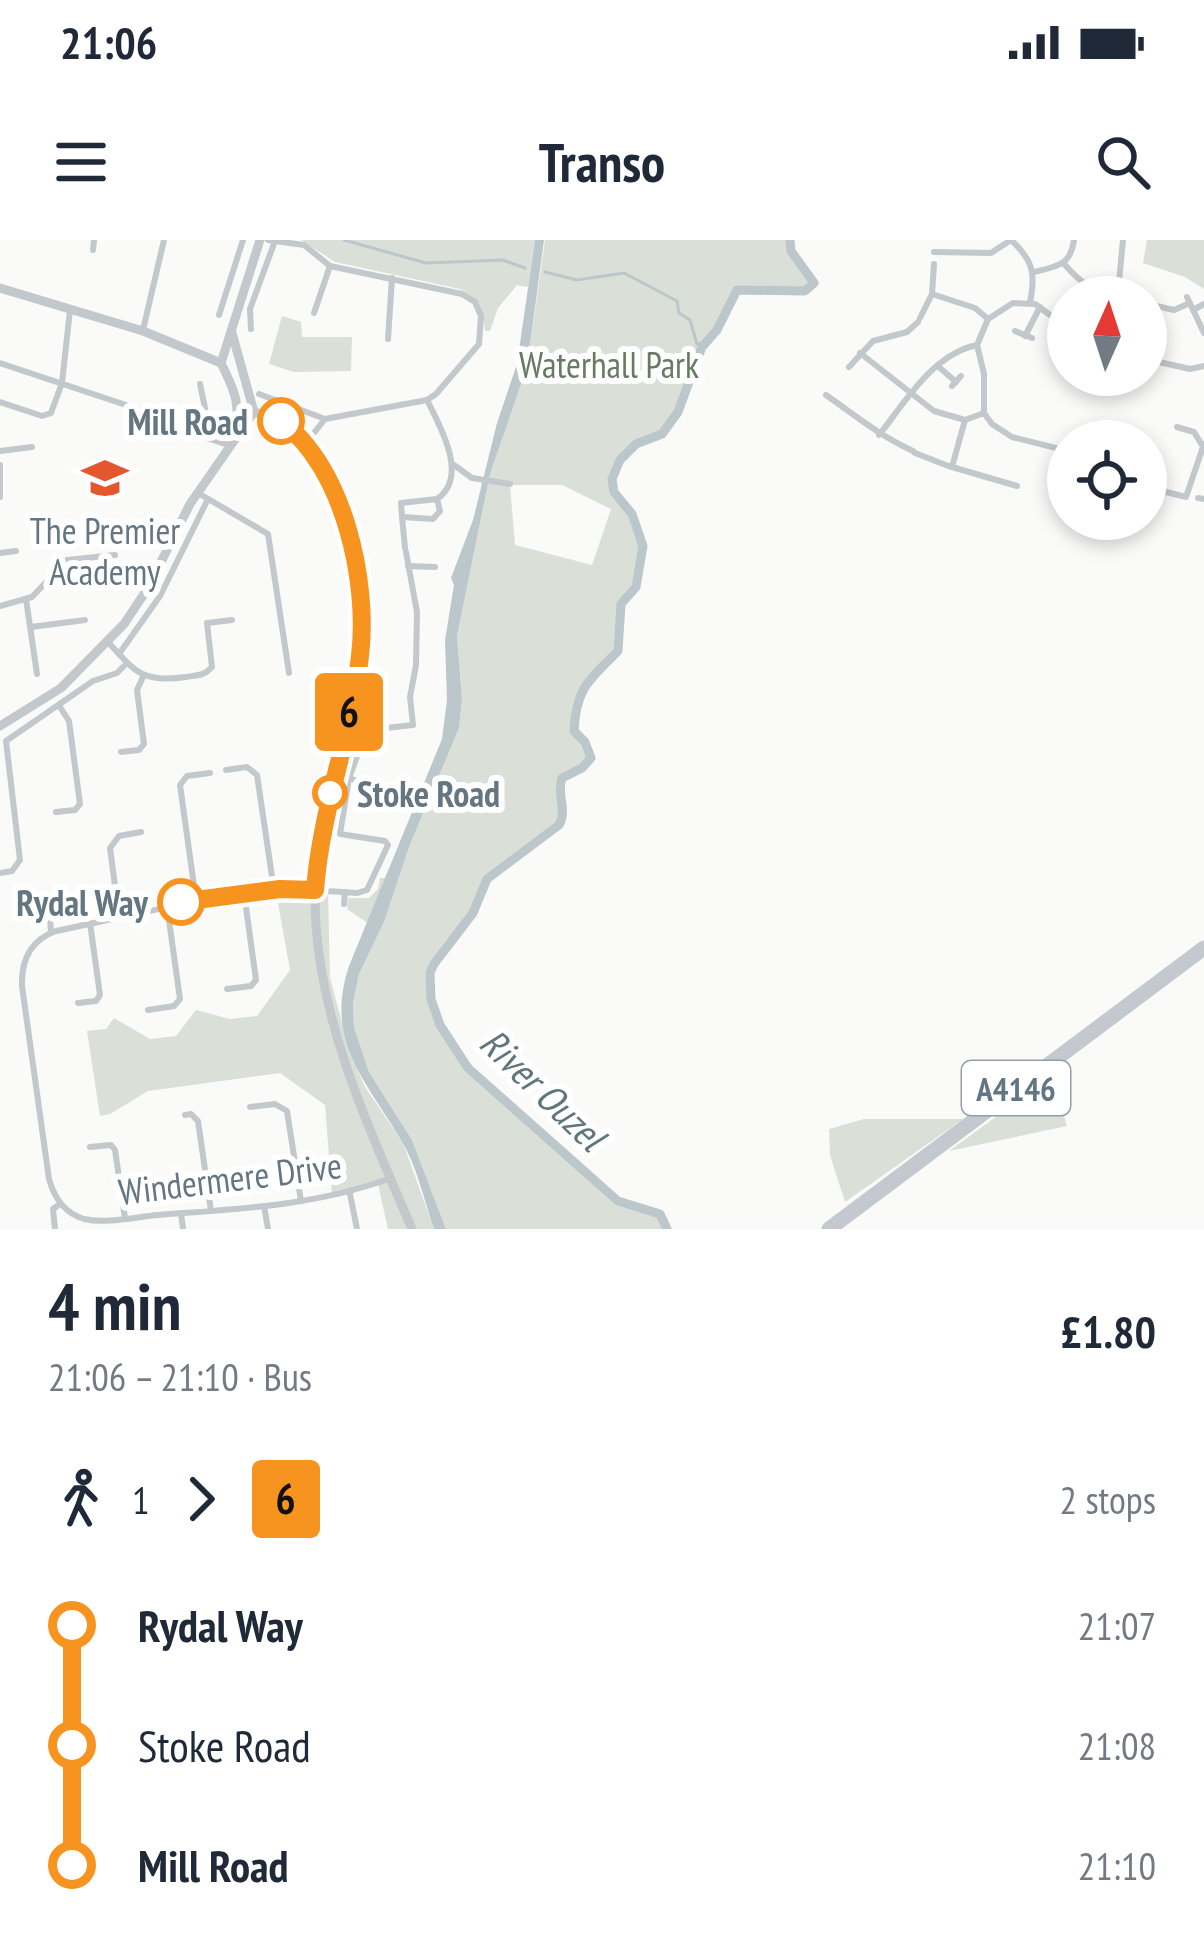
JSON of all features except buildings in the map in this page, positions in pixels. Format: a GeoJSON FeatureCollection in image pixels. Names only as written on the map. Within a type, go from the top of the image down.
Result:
{"type":"FeatureCollection","features":[{"type":"Feature","properties":{"kind":"highway","name":"A4146"},"geometry":{"type":"LineString","coordinates":[[829,1229],[1204,948]]}},
{"type":"Feature","properties":{"kind":"street"},"geometry":{"type":"LineString","coordinates":[[93,250],[94,240]]}},
{"type":"Feature","properties":{"kind":"street"},"geometry":{"type":"LineString","coordinates":[[143,331],[164,240]]}},
{"type":"Feature","properties":{"kind":"street"},"geometry":{"type":"LineString","coordinates":[[219,315],[243,240]]}},
{"type":"Feature","properties":{"kind":"street"},"geometry":{"type":"LineString","coordinates":[[259,394],[325,419],[427,400],[479,344],[481,316],[475,302],[462,294],[330,266],[304,245],[268,240]]}},
{"type":"Feature","properties":{"kind":"street"},"geometry":{"type":"LineString","coordinates":[[251,328],[250,309],[268,240]]}},
{"type":"Feature","properties":{"kind":"street"},"geometry":{"type":"LineString","coordinates":[[1,724],[51,696],[108,642],[144,595],[231,446],[246,413],[229,364],[232,333],[268,240]]}},
{"type":"Feature","properties":{"kind":"street"},"geometry":{"type":"LineString","coordinates":[[934,252],[991,253],[1011,240],[1034,272],[1030,302]]}},
{"type":"Feature","properties":{"kind":"street"},"geometry":{"type":"LineString","coordinates":[[1034,272],[1065,265],[1074,240]]}},
{"type":"Feature","properties":{"kind":"street"},"geometry":{"type":"LineString","coordinates":[[1065,265],[1088,286],[1107,294],[1118,292],[1123,240]]}},
{"type":"Feature","properties":{"kind":"street"},"geometry":{"type":"LineString","coordinates":[[849,367],[873,341],[907,332],[919,320],[932,294],[934,264]]}},
{"type":"Feature","properties":{"kind":"street"},"geometry":{"type":"LineString","coordinates":[[314,313],[330,266]]}},
{"type":"Feature","properties":{"kind":"street"},"geometry":{"type":"LineString","coordinates":[[388,338],[392,278]]}},
{"type":"Feature","properties":{"kind":"street"},"geometry":{"type":"LineString","coordinates":[[0,288],[71,307],[229,364]]}},
{"type":"Feature","properties":{"kind":"street"},"geometry":{"type":"LineString","coordinates":[[932,294],[975,308],[988,319]]}},
{"type":"Feature","properties":{"kind":"street"},"geometry":{"type":"LineString","coordinates":[[1047,312],[1030,302],[1004,306],[988,319],[977,345],[984,374],[984,413],[999,431],[1047,446]]}},
{"type":"Feature","properties":{"kind":"street"},"geometry":{"type":"LineString","coordinates":[[1190,303],[1204,333]]}},
{"type":"Feature","properties":{"kind":"street"},"geometry":{"type":"LineString","coordinates":[[1167,308],[1204,304]]}},
{"type":"Feature","properties":{"kind":"street"},"geometry":{"type":"LineString","coordinates":[[0,403],[42,416],[51,412],[62,383],[71,307]]}},
{"type":"Feature","properties":{"kind":"street"},"geometry":{"type":"LineString","coordinates":[[1015,332],[1029,337],[1040,307]]}},
{"type":"Feature","properties":{"kind":"street"},"geometry":{"type":"LineString","coordinates":[[879,435],[917,383],[956,350],[977,345]]}},
{"type":"Feature","properties":{"kind":"street"},"geometry":{"type":"LineString","coordinates":[[860,353],[934,411],[965,420],[984,413]]}},
{"type":"Feature","properties":{"kind":"street"},"geometry":{"type":"LineString","coordinates":[[0,363],[156,415]]}},
{"type":"Feature","properties":{"kind":"street"},"geometry":{"type":"LineString","coordinates":[[1167,364],[1190,369],[1204,366]]}},
{"type":"Feature","properties":{"kind":"street"},"geometry":{"type":"LineString","coordinates":[[939,367],[956,381]]}},
{"type":"Feature","properties":{"kind":"street"},"geometry":{"type":"LineString","coordinates":[[200,384],[204,437],[231,446]]}},
{"type":"Feature","properties":{"kind":"street"},"geometry":{"type":"LineString","coordinates":[[826,395],[879,435],[914,452],[1017,486]]}},
{"type":"Feature","properties":{"kind":"street"},"geometry":{"type":"LineString","coordinates":[[367,730],[413,725],[410,697],[418,640],[400,503],[437,499],[451,486],[454,465],[427,400]]}},
{"type":"Feature","properties":{"kind":"street"},"geometry":{"type":"LineString","coordinates":[[246,413],[281,421],[307,443],[336,494],[355,567],[361,650],[321,840],[316,931],[328,1005],[388,1180],[412,1229]]}},
{"type":"Feature","properties":{"kind":"street"},"geometry":{"type":"LineString","coordinates":[[307,443],[325,419]]}},
{"type":"Feature","properties":{"kind":"street"},"geometry":{"type":"LineString","coordinates":[[952,467],[965,420]]}},
{"type":"Feature","properties":{"kind":"street"},"geometry":{"type":"LineString","coordinates":[[1167,492],[1186,497],[1203,444],[1193,432],[1177,427]]}},
{"type":"Feature","properties":{"kind":"street"},"geometry":{"type":"LineString","coordinates":[[0,451],[32,447]]}},
{"type":"Feature","properties":{"kind":"street"},"geometry":{"type":"LineString","coordinates":[[0,465],[5,497]]}},
{"type":"Feature","properties":{"kind":"street"},"geometry":{"type":"LineString","coordinates":[[454,465],[480,481],[510,484]]}},
{"type":"Feature","properties":{"kind":"street"},"geometry":{"type":"LineString","coordinates":[[119,654],[160,596],[203,496]]}},
{"type":"Feature","properties":{"kind":"street"},"geometry":{"type":"LineString","coordinates":[[203,496],[268,534],[289,673]]}},
{"type":"Feature","properties":{"kind":"street"},"geometry":{"type":"LineString","coordinates":[[402,518],[433,519],[440,511],[437,499]]}},
{"type":"Feature","properties":{"kind":"street"},"geometry":{"type":"LineString","coordinates":[[0,553],[16,551]]}},
{"type":"Feature","properties":{"kind":"street"},"geometry":{"type":"LineString","coordinates":[[0,605],[44,587],[67,560],[115,555]]}},
{"type":"Feature","properties":{"kind":"street"},"geometry":{"type":"LineString","coordinates":[[408,566],[435,567]]}},
{"type":"Feature","properties":{"kind":"street"},"geometry":{"type":"LineString","coordinates":[[26,598],[37,674]]}},
{"type":"Feature","properties":{"kind":"street"},"geometry":{"type":"LineString","coordinates":[[32,626],[86,620]]}},
{"type":"Feature","properties":{"kind":"street"},"geometry":{"type":"LineString","coordinates":[[108,642],[142,676],[161,680],[209,672],[207,623],[232,620]]}},
{"type":"Feature","properties":{"kind":"street"},"geometry":{"type":"LineString","coordinates":[[0,873],[12,872],[20,860],[6,741],[93,681],[117,674],[128,663]]}},
{"type":"Feature","properties":{"kind":"street"},"geometry":{"type":"LineString","coordinates":[[121,752],[139,750],[144,744],[137,690],[142,676]]}},
{"type":"Feature","properties":{"kind":"street"},"geometry":{"type":"LineString","coordinates":[[56,812],[75,810],[80,804],[69,721],[60,706]]}},
{"type":"Feature","properties":{"kind":"street"},"geometry":{"type":"LineString","coordinates":[[347,720],[367,730]]}},
{"type":"Feature","properties":{"kind":"street"},"geometry":{"type":"LineString","coordinates":[[55,1229],[53,1209],[60,1204],[49,1179],[22,981],[29,951],[51,932],[196,900],[274,890],[360,893],[369,888],[388,845],[340,834],[349,778],[367,730]]}},
{"type":"Feature","properties":{"kind":"street"},"geometry":{"type":"LineString","coordinates":[[226,770],[247,767],[257,775],[274,890]]}},
{"type":"Feature","properties":{"kind":"street"},"geometry":{"type":"LineString","coordinates":[[196,900],[180,784],[187,776],[210,773]]}},
{"type":"Feature","properties":{"kind":"street"},"geometry":{"type":"LineString","coordinates":[[349,778],[404,798]]}},
{"type":"Feature","properties":{"kind":"street"},"geometry":{"type":"LineString","coordinates":[[119,916],[110,848],[115,839],[141,832]]}},
{"type":"Feature","properties":{"kind":"street"},"geometry":{"type":"LineString","coordinates":[[100,860],[110,858]]}},
{"type":"Feature","properties":{"kind":"street"},"geometry":{"type":"LineString","coordinates":[[344,904],[345,892]]}},
{"type":"Feature","properties":{"kind":"street"},"geometry":{"type":"LineString","coordinates":[[227,989],[251,986],[256,980],[244,893]]}},
{"type":"Feature","properties":{"kind":"street"},"geometry":{"type":"LineString","coordinates":[[51,932],[49,904],[72,897]]}},
{"type":"Feature","properties":{"kind":"street"},"geometry":{"type":"LineString","coordinates":[[148,1010],[174,1006],[181,999],[167,906]]}},
{"type":"Feature","properties":{"kind":"street"},"geometry":{"type":"LineString","coordinates":[[78,1004],[96,1000],[90,923]]}},
{"type":"Feature","properties":{"kind":"street"},"geometry":{"type":"LineString","coordinates":[[178,979],[189,977]]}},
{"type":"Feature","properties":{"kind":"street"},"geometry":{"type":"LineString","coordinates":[[98,986],[110,984]]}},
{"type":"Feature","properties":{"kind":"street"},"geometry":{"type":"LineString","coordinates":[[250,1107],[276,1104],[287,1111],[301,1201]]}},
{"type":"Feature","properties":{"kind":"street"},"geometry":{"type":"LineString","coordinates":[[185,1114],[198,1121],[211,1210]]}},
{"type":"Feature","properties":{"kind":"street"},"geometry":{"type":"LineString","coordinates":[[89,1147],[111,1145],[116,1150],[125,1218]]}},
{"type":"Feature","properties":{"kind":"street","name":"Windermere Drive"},"geometry":{"type":"LineString","coordinates":[[60,1204],[86,1219],[181,1214],[350,1194],[388,1180]]}},
{"type":"Feature","properties":{"kind":"street"},"geometry":{"type":"LineString","coordinates":[[350,1194],[357,1229]]}},
{"type":"Feature","properties":{"kind":"street"},"geometry":{"type":"LineString","coordinates":[[264,1206],[268,1229]]}},
{"type":"Feature","properties":{"kind":"street"},"geometry":{"type":"LineString","coordinates":[[181,1214],[183,1229]]}},
{"type":"Feature","properties":{"kind":"green space"},"geometry":{"type":"Polygon","coordinates":[[[301,240],[535,240],[528,287],[517,285],[498,308],[490,331],[485,331],[478,307],[460,289],[335,262],[301,240]]]}},
{"type":"Feature","properties":{"kind":"green space","name":"Waterhall Park"},"geometry":{"type":"Polygon","coordinates":[[[545,240],[790,240],[791,251],[814,283],[805,291],[737,290],[717,330],[702,347],[685,397],[667,429],[636,444],[620,460],[612,485],[632,514],[643,546],[636,587],[621,604],[618,651],[592,678],[578,704],[574,731],[591,751],[591,758],[562,779],[559,825],[487,879],[473,913],[430,973],[431,999],[440,1025],[468,1068],[617,1201],[660,1214],[668,1229],[446,1229],[412,1140],[369,1072],[354,1027],[359,974],[459,728],[462,700],[457,636],[490,474],[527,367],[545,240]],[[510,485],[515,545],[592,565],[611,509],[562,485],[510,485]]]}},
{"type":"Feature","properties":{"kind":"green space"},"geometry":{"type":"Polygon","coordinates":[[[1147,240],[1204,240],[1204,289],[1143,263],[1147,240]]]}},
{"type":"Feature","properties":{"kind":"green space"},"geometry":{"type":"Polygon","coordinates":[[[282,316],[301,322],[302,337],[352,337],[351,371],[294,372],[269,364],[282,316]]]}},
{"type":"Feature","properties":{"kind":"green space"},"geometry":{"type":"Polygon","coordinates":[[[380,878],[386,878],[369,924],[347,909],[348,898],[369,898],[380,878]]]}},
{"type":"Feature","properties":{"kind":"green space"},"geometry":{"type":"Polygon","coordinates":[[[276,892],[328,893],[330,978],[350,1053],[365,1087],[403,1143],[434,1229],[388,1229],[377,1180],[332,1194],[325,1105],[280,1073],[148,1091],[100,1116],[87,1031],[106,1029],[114,1018],[150,1039],[176,1036],[196,1010],[230,1019],[257,1016],[290,970],[276,892]]]}},
{"type":"Feature","properties":{"kind":"green space"},"geometry":{"type":"Polygon","coordinates":[[[1052,1076],[1067,1126],[949,1151],[1052,1076]]]}},
{"type":"Feature","properties":{"kind":"green space"},"geometry":{"type":"Polygon","coordinates":[[[864,1119],[963,1119],[845,1202],[830,1155],[829,1129],[864,1119]]]}},
{"type":"Feature","properties":{"kind":"shaded area"},"geometry":{"type":"Polygon","coordinates":[[[535,240],[544,240],[527,367],[490,474],[457,636],[462,700],[459,728],[359,974],[353,1003],[354,1027],[369,1072],[412,1140],[446,1229],[434,1229],[407,1150],[352,1059],[342,1017],[343,993],[349,966],[442,739],[451,578],[473,520],[517,364],[535,240]]]}},
{"type":"Feature","properties":{"kind":"waterway"},"geometry":{"type":"LineString","coordinates":[[344,240],[426,263],[503,260],[525,268]]}},
{"type":"Feature","properties":{"kind":"waterway","name":"River Ouzel"},"geometry":{"type":"LineString","coordinates":[[667,1229],[660,1214],[618,1201],[468,1068],[440,1025],[431,999],[430,973],[473,913],[487,879],[559,825],[562,778],[591,758],[574,731],[578,704],[592,678],[618,651],[621,604],[636,587],[643,546],[632,514],[614,492],[612,479],[620,460],[636,444],[662,434],[678,412],[702,347],[717,330],[737,290],[805,291],[814,283],[791,251],[790,240]]}},
{"type":"Feature","properties":{"kind":"waterway"},"geometry":{"type":"LineString","coordinates":[[545,272],[577,280],[624,273],[677,301],[679,313],[690,320],[697,344],[705,344]]}},
{"type":"Feature","properties":{"kind":"bus line","name":"6"},"geometry":{"type":"LineString","coordinates":[[181,902],[280,889],[315,890],[321,840],[359,666],[361,616],[353,557],[336,494],[313,451],[281,421]]}},
{"type":"Feature","properties":{"kind":"place","name":"Mill Road"},"geometry":{"type":"Point","coordinates":[281,421]}},
{"type":"Feature","properties":{"kind":"place","name":"The Premier Academy"},"geometry":{"type":"Point","coordinates":[105,478]}},
{"type":"Feature","properties":{"kind":"place","name":"Stoke Road"},"geometry":{"type":"Point","coordinates":[330,793]}},
{"type":"Feature","properties":{"kind":"place","name":"Rydal Way"},"geometry":{"type":"Point","coordinates":[181,902]}}]}
